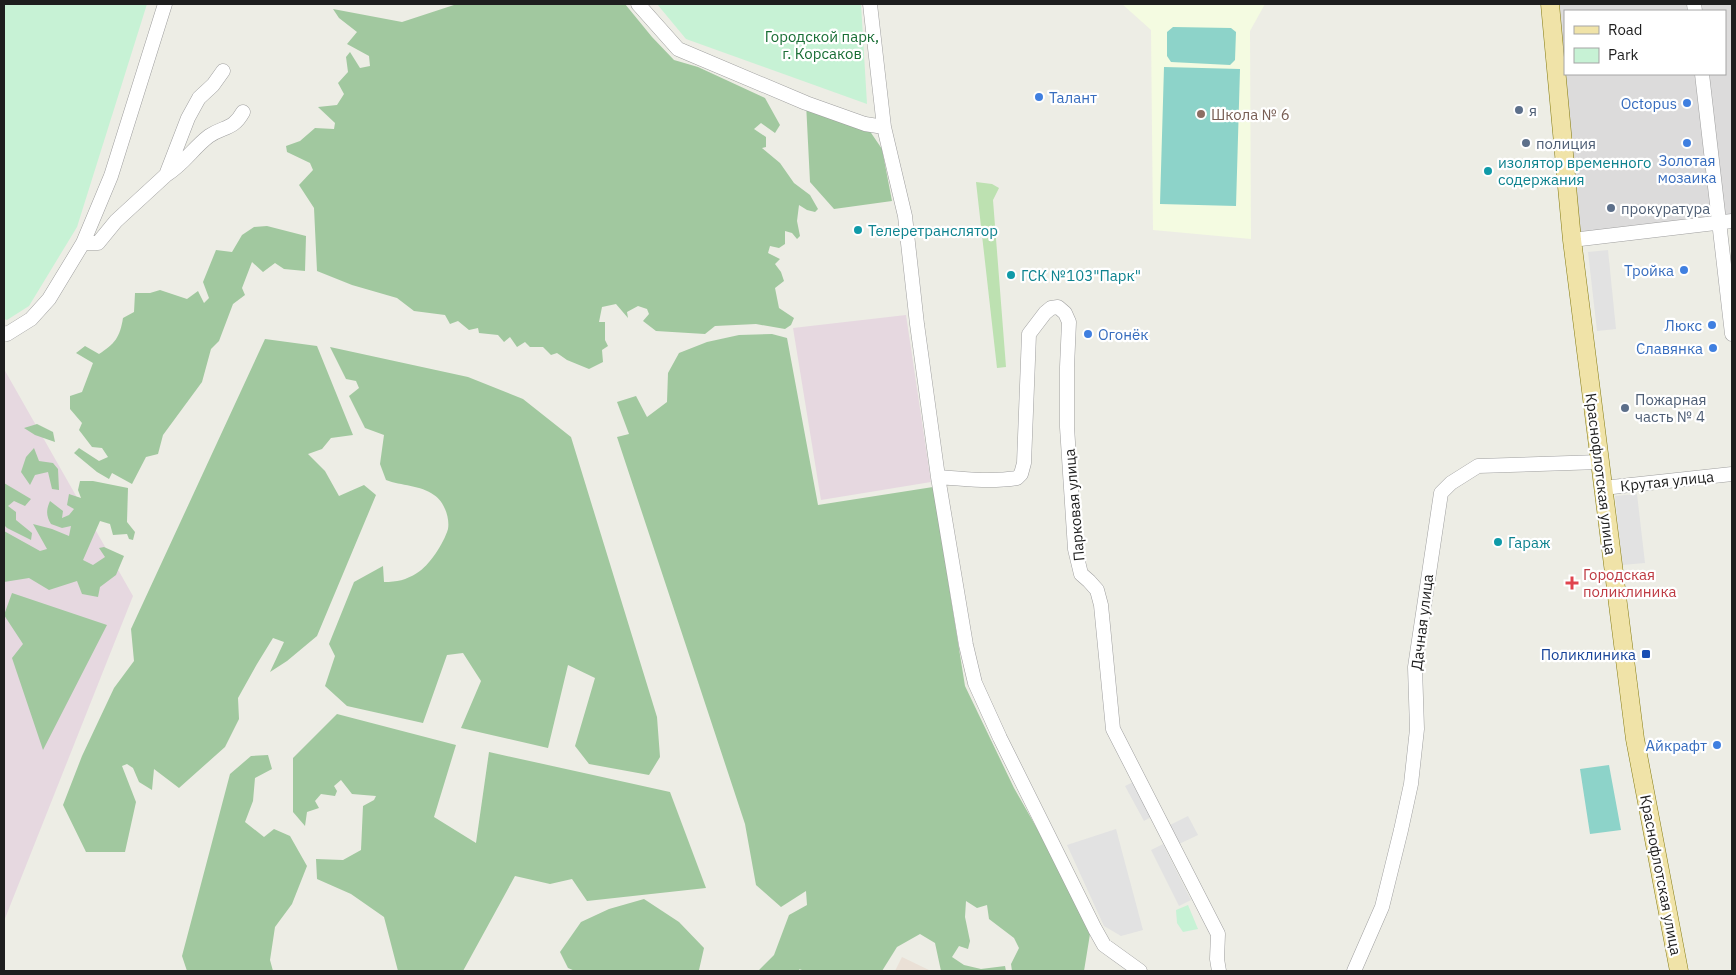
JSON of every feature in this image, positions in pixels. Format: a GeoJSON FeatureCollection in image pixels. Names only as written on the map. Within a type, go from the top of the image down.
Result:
{"type":"FeatureCollection","features":[{"type":"Feature","properties":{"kind":"main road","name":"Краснофлотская улица"},"geometry":{"type":"LineString","coordinates":[[1550,4],[1572,240],[1635,739],[1679,971]]}},
{"type":"Feature","properties":{"kind":"street"},"geometry":{"type":"LineString","coordinates":[[4,333],[7,334],[31,319],[43,306],[83,243],[111,176],[164,4]]}},
{"type":"Feature","properties":{"kind":"street"},"geometry":{"type":"LineString","coordinates":[[638,4],[678,49],[806,103],[865,124],[884,128]]}},
{"type":"Feature","properties":{"kind":"street"},"geometry":{"type":"LineString","coordinates":[[870,4],[884,128],[906,216],[917,324],[938,477],[966,646],[975,683],[1000,738],[1104,945],[1140,971]]}},
{"type":"Feature","properties":{"kind":"street"},"geometry":{"type":"LineString","coordinates":[[166,175],[188,118],[199,98],[214,85],[223,71]]}},
{"type":"Feature","properties":{"kind":"street"},"geometry":{"type":"LineString","coordinates":[[1702,75],[1726,222],[1732,334]]}},
{"type":"Feature","properties":{"kind":"street"},"geometry":{"type":"LineString","coordinates":[[83,243],[98,243],[116,221],[166,175],[178,168],[209,136],[228,128],[239,120],[243,112]]}},
{"type":"Feature","properties":{"kind":"street"},"geometry":{"type":"LineString","coordinates":[[1572,240],[1726,222]]}},
{"type":"Feature","properties":{"kind":"street","name":"Парковая улица"},"geometry":{"type":"LineString","coordinates":[[938,477],[1010,480],[1017,478],[1021,474],[1025,456],[1029,334],[1045,313],[1051,308],[1058,307],[1065,313],[1069,322],[1067,367],[1068,427],[1075,549],[1081,574],[1097,590],[1102,605],[1113,729],[1218,934],[1217,959],[1219,971]]}},
{"type":"Feature","properties":{"kind":"street","name":"Дачная улица"},"geometry":{"type":"LineString","coordinates":[[1354,971],[1382,907],[1411,784],[1417,729],[1415,667],[1442,493],[1451,483],[1478,466],[1600,462]]}},
{"type":"Feature","properties":{"kind":"street","name":"Крутая улица"},"geometry":{"type":"LineString","coordinates":[[1602,488],[1732,474]]}},
{"type":"Feature","properties":{"kind":"shaded area","name":"Школа № 6"},"geometry":{"type":"Polygon","coordinates":[[[1122,4],[1265,4],[1250,31],[1251,239],[1153,230],[1151,30],[1122,4]]]}},
{"type":"Feature","properties":{"kind":"shaded area"},"geometry":{"type":"Polygon","coordinates":[[[1545,4],[1732,4],[1732,219],[1572,240],[1545,4]]]}},
{"type":"Feature","properties":{"kind":"shaded area"},"geometry":{"type":"Polygon","coordinates":[[[1173,27],[1231,28],[1236,32],[1235,60],[1230,65],[1171,62],[1167,56],[1167,32],[1173,27]]]}},
{"type":"Feature","properties":{"kind":"shaded area"},"geometry":{"type":"Polygon","coordinates":[[[1164,67],[1240,69],[1236,206],[1160,204],[1164,67]]]}},
{"type":"Feature","properties":{"kind":"shaded area"},"geometry":{"type":"Polygon","coordinates":[[[1608,250],[1616,329],[1597,331],[1588,252],[1608,250]]]}},
{"type":"Feature","properties":{"kind":"shaded area"},"geometry":{"type":"Polygon","coordinates":[[[906,315],[931,482],[821,500],[793,328],[906,315]]]}},
{"type":"Feature","properties":{"kind":"shaded area"},"geometry":{"type":"Polygon","coordinates":[[[4,369],[133,596],[4,921],[4,369]]]}},
{"type":"Feature","properties":{"kind":"shaded area"},"geometry":{"type":"Polygon","coordinates":[[[1637,494],[1645,563],[1622,565],[1615,496],[1637,494]]]}},
{"type":"Feature","properties":{"kind":"shaded area"},"geometry":{"type":"Polygon","coordinates":[[[1609,765],[1621,830],[1590,834],[1580,769],[1609,765]]]}},
{"type":"Feature","properties":{"kind":"shaded area"},"geometry":{"type":"Polygon","coordinates":[[[1135,781],[1153,816],[1144,821],[1125,786],[1135,781]]]}},
{"type":"Feature","properties":{"kind":"shaded area"},"geometry":{"type":"Polygon","coordinates":[[[1188,816],[1198,835],[1177,845],[1168,826],[1188,816]]]}},
{"type":"Feature","properties":{"kind":"shaded area"},"geometry":{"type":"Polygon","coordinates":[[[1116,829],[1143,930],[1121,936],[1104,926],[1067,845],[1116,829]]]}},
{"type":"Feature","properties":{"kind":"shaded area"},"geometry":{"type":"Polygon","coordinates":[[[1163,844],[1191,900],[1179,906],[1151,850],[1163,844]]]}},
{"type":"Feature","properties":{"kind":"shaded area"},"geometry":{"type":"Polygon","coordinates":[[[902,957],[931,971],[895,971],[902,957]]]}},
{"type":"Feature","properties":{"kind":"green space"},"geometry":{"type":"Polygon","coordinates":[[[4,4],[147,4],[77,227],[29,306],[7,320],[4,319],[4,4]]]}},
{"type":"Feature","properties":{"kind":"green space"},"geometry":{"type":"Polygon","coordinates":[[[457,4],[625,4],[674,60],[698,67],[765,98],[780,125],[775,133],[761,123],[754,129],[766,137],[766,147],[762,148],[780,163],[794,183],[810,195],[818,209],[815,212],[799,205],[797,221],[800,236],[797,239],[792,233],[785,231],[785,244],[779,248],[770,246],[768,253],[780,259],[775,264],[781,272],[784,281],[775,288],[779,308],[794,318],[791,325],[785,329],[756,324],[715,326],[705,334],[656,331],[643,321],[649,314],[647,309],[638,306],[627,312],[628,318],[616,304],[602,307],[599,322],[605,322],[605,340],[608,346],[602,350],[603,362],[589,369],[567,360],[557,353],[551,355],[543,347],[530,347],[525,342],[517,347],[510,337],[504,342],[498,335],[479,333],[478,328],[469,330],[458,321],[450,324],[445,315],[414,311],[397,298],[352,285],[317,271],[314,208],[299,185],[313,170],[310,163],[287,152],[286,146],[300,141],[315,128],[334,129],[335,123],[318,107],[337,105],[344,94],[338,83],[348,72],[346,57],[350,52],[360,68],[370,66],[369,56],[347,44],[357,32],[339,18],[333,9],[402,22],[457,4]]]}},
{"type":"Feature","properties":{"kind":"green space","name":"Городской парк, г. Корсаков"},"geometry":{"type":"Polygon","coordinates":[[[657,4],[861,4],[867,104],[686,39],[657,4]]]}},
{"type":"Feature","properties":{"kind":"green space"},"geometry":{"type":"Polygon","coordinates":[[[806,103],[865,124],[882,149],[892,201],[834,209],[810,182],[806,103]]]}},
{"type":"Feature","properties":{"kind":"green space"},"geometry":{"type":"Polygon","coordinates":[[[976,182],[992,184],[999,188],[993,200],[1006,367],[997,368],[976,182]]]}},
{"type":"Feature","properties":{"kind":"green space"},"geometry":{"type":"Polygon","coordinates":[[[267,226],[306,236],[305,271],[284,269],[275,263],[263,272],[252,262],[242,288],[245,295],[233,304],[219,341],[211,349],[202,382],[163,435],[158,454],[146,457],[132,484],[112,473],[109,479],[97,472],[74,453],[79,448],[99,461],[108,457],[102,448],[92,447],[79,430],[82,423],[70,409],[70,396],[82,392],[93,363],[76,353],[85,346],[99,354],[113,343],[120,330],[123,318],[134,312],[135,293],[150,293],[160,290],[187,299],[198,291],[204,303],[209,298],[203,282],[216,250],[232,252],[242,235],[254,227],[267,226]]]}},
{"type":"Feature","properties":{"kind":"green space"},"geometry":{"type":"Polygon","coordinates":[[[772,334],[787,338],[818,505],[933,487],[965,686],[1014,788],[1055,860],[1090,934],[1084,971],[1012,971],[1011,964],[1019,948],[1014,938],[989,919],[987,905],[977,908],[966,901],[965,917],[970,941],[968,949],[959,946],[952,957],[964,965],[981,969],[1005,966],[1006,971],[941,971],[935,943],[920,934],[897,947],[882,971],[805,971],[799,969],[800,971],[758,971],[774,955],[789,915],[807,905],[806,891],[781,907],[756,885],[745,824],[617,437],[629,434],[617,402],[636,396],[647,417],[667,402],[668,373],[679,353],[707,342],[739,335],[772,334]]]}},
{"type":"Feature","properties":{"kind":"green space"},"geometry":{"type":"Polygon","coordinates":[[[265,339],[317,346],[353,435],[331,438],[322,449],[308,454],[325,471],[339,496],[364,485],[376,495],[317,636],[287,661],[270,672],[284,642],[273,638],[238,698],[239,719],[225,747],[179,788],[154,769],[152,790],[139,782],[133,768],[127,764],[122,766],[136,802],[125,852],[86,852],[63,805],[82,756],[114,688],[134,661],[131,629],[265,339]]]}},
{"type":"Feature","properties":{"kind":"green space"},"geometry":{"type":"Polygon","coordinates":[[[330,347],[468,377],[523,399],[571,437],[657,717],[660,757],[649,775],[589,764],[575,746],[595,678],[568,665],[548,748],[461,728],[481,681],[463,653],[447,655],[423,723],[347,706],[325,686],[335,656],[329,644],[354,582],[383,566],[384,582],[401,580],[417,573],[436,554],[448,529],[447,515],[438,498],[423,489],[386,480],[380,464],[384,435],[365,428],[349,396],[359,388],[356,381],[346,379],[330,347]]]}},
{"type":"Feature","properties":{"kind":"green space"},"geometry":{"type":"Polygon","coordinates":[[[37,424],[53,432],[55,442],[35,435],[24,428],[37,424]]]}},
{"type":"Feature","properties":{"kind":"green space"},"geometry":{"type":"Polygon","coordinates":[[[34,448],[39,461],[53,463],[58,469],[59,490],[52,489],[48,472],[35,475],[30,485],[21,472],[26,457],[34,448]]]}},
{"type":"Feature","properties":{"kind":"green space"},"geometry":{"type":"Polygon","coordinates":[[[80,481],[93,481],[128,488],[127,522],[135,532],[133,540],[129,539],[127,534],[113,535],[110,524],[100,521],[83,560],[93,565],[105,557],[99,548],[104,547],[124,556],[116,575],[100,587],[98,597],[82,594],[77,581],[49,590],[29,578],[4,582],[4,531],[40,551],[47,549],[33,524],[69,536],[71,526],[62,528],[51,524],[47,516],[48,507],[50,501],[63,511],[62,518],[69,515],[74,509],[67,505],[69,494],[81,498],[78,490],[80,481]]]}},
{"type":"Feature","properties":{"kind":"green space"},"geometry":{"type":"Polygon","coordinates":[[[4,483],[31,499],[25,506],[14,501],[8,506],[16,512],[16,520],[32,533],[31,540],[4,525],[4,483]]]}},
{"type":"Feature","properties":{"kind":"green space"},"geometry":{"type":"Polygon","coordinates":[[[12,593],[107,625],[43,750],[12,658],[23,644],[4,615],[12,593]]]}},
{"type":"Feature","properties":{"kind":"green space"},"geometry":{"type":"Polygon","coordinates":[[[337,714],[456,745],[434,817],[476,843],[489,752],[670,792],[706,888],[587,901],[572,879],[550,884],[515,876],[463,971],[398,971],[384,917],[351,894],[317,879],[316,859],[343,860],[361,850],[363,806],[374,800],[376,796],[352,794],[341,780],[334,786],[337,791],[335,796],[321,794],[315,801],[319,808],[307,812],[305,826],[293,812],[293,758],[337,714]]]}},
{"type":"Feature","properties":{"kind":"green space"},"geometry":{"type":"Polygon","coordinates":[[[268,755],[272,769],[255,778],[253,801],[245,822],[264,837],[274,829],[290,836],[307,866],[292,904],[275,927],[270,960],[273,971],[187,971],[182,956],[230,774],[251,756],[268,755]]]}},
{"type":"Feature","properties":{"kind":"green space"},"geometry":{"type":"Polygon","coordinates":[[[644,899],[679,922],[704,948],[699,970],[575,971],[568,968],[560,952],[581,922],[609,909],[644,899]]]}},
{"type":"Feature","properties":{"kind":"green space"},"geometry":{"type":"Polygon","coordinates":[[[1188,905],[1198,929],[1183,932],[1177,923],[1176,910],[1188,905]]]}},
{"type":"Feature","properties":{"kind":"place","name":"Талант"},"geometry":{"type":"Point","coordinates":[1039,97]}},
{"type":"Feature","properties":{"kind":"place","name":"Octopus"},"geometry":{"type":"Point","coordinates":[1687,103]}},
{"type":"Feature","properties":{"kind":"place","name":"я"},"geometry":{"type":"Point","coordinates":[1519,110]}},
{"type":"Feature","properties":{"kind":"place","name":"Школа № 6"},"geometry":{"type":"Point","coordinates":[1201,114]}},
{"type":"Feature","properties":{"kind":"place","name":"полиция"},"geometry":{"type":"Point","coordinates":[1526,143]}},
{"type":"Feature","properties":{"kind":"place","name":"Золотая мозаика"},"geometry":{"type":"Point","coordinates":[1687,143]}},
{"type":"Feature","properties":{"kind":"place","name":"изолятор временного содержания"},"geometry":{"type":"Point","coordinates":[1488,171]}},
{"type":"Feature","properties":{"kind":"place","name":"прокуратура"},"geometry":{"type":"Point","coordinates":[1611,208]}},
{"type":"Feature","properties":{"kind":"place","name":"Телеретранслятор"},"geometry":{"type":"Point","coordinates":[858,230]}},
{"type":"Feature","properties":{"kind":"place","name":"Тройка"},"geometry":{"type":"Point","coordinates":[1684,270]}},
{"type":"Feature","properties":{"kind":"place","name":"ГСК №103\"Парк\""},"geometry":{"type":"Point","coordinates":[1011,275]}},
{"type":"Feature","properties":{"kind":"place","name":"Люкс"},"geometry":{"type":"Point","coordinates":[1712,325]}},
{"type":"Feature","properties":{"kind":"place","name":"Огонёк"},"geometry":{"type":"Point","coordinates":[1088,334]}},
{"type":"Feature","properties":{"kind":"place","name":"Славянка"},"geometry":{"type":"Point","coordinates":[1713,348]}},
{"type":"Feature","properties":{"kind":"place","name":"Пожарная часть № 4"},"geometry":{"type":"Point","coordinates":[1625,408]}},
{"type":"Feature","properties":{"kind":"place","name":"Гараж"},"geometry":{"type":"Point","coordinates":[1498,542]}},
{"type":"Feature","properties":{"kind":"place","name":"Городская поликлиника"},"geometry":{"type":"Point","coordinates":[1572,583]}},
{"type":"Feature","properties":{"kind":"place","name":"Поликлиника"},"geometry":{"type":"Point","coordinates":[1646,654]}},
{"type":"Feature","properties":{"kind":"place","name":"Айкрафт"},"geometry":{"type":"Point","coordinates":[1717,745]}}]}
